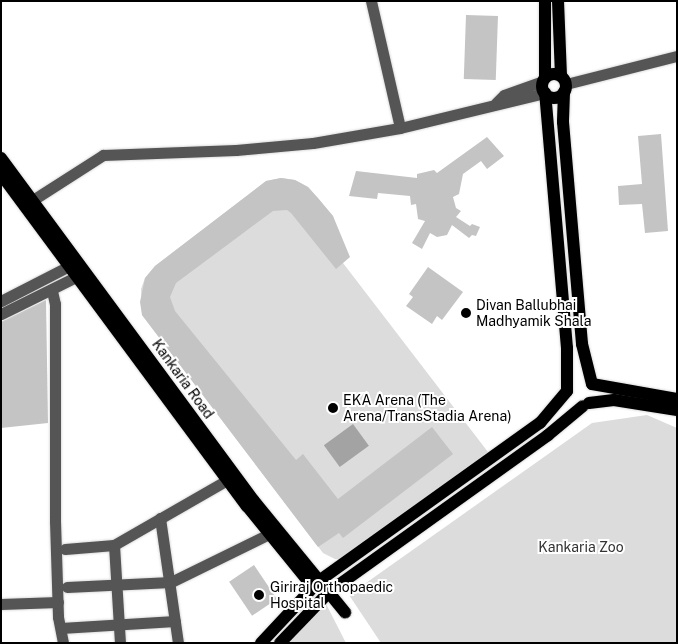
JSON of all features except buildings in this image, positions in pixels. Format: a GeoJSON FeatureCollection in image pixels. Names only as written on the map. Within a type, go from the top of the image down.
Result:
{"type":"FeatureCollection","features":[{"type":"Feature","properties":{"kind":"main road"},"geometry":{"type":"LineString","coordinates":[[545,1],[544,84],[567,348],[567,391],[570,400],[586,405],[614,400],[677,410]]}},
{"type":"Feature","properties":{"kind":"main road"},"geometry":{"type":"LineString","coordinates":[[280,643],[326,595],[548,435],[586,405],[594,396],[582,344],[563,122],[564,84],[558,1]]}},
{"type":"Feature","properties":{"kind":"main road"},"geometry":{"type":"LineString","coordinates":[[544,84],[552,74],[564,84]]}},
{"type":"Feature","properties":{"kind":"main road"},"geometry":{"type":"LineString","coordinates":[[544,84],[555,98],[564,84]]}},
{"type":"Feature","properties":{"kind":"main road"},"geometry":{"type":"LineString","coordinates":[[1,158],[28,203],[227,480],[268,534],[326,595],[345,612]]}},
{"type":"Feature","properties":{"kind":"main road"},"geometry":{"type":"LineString","coordinates":[[1,174],[28,203]]}},
{"type":"Feature","properties":{"kind":"main road","name":"Kankaria Road"},"geometry":{"type":"LineString","coordinates":[[77,269],[316,584]]}},
{"type":"Feature","properties":{"kind":"main road"},"geometry":{"type":"LineString","coordinates":[[261,643],[316,584],[540,424],[576,380],[585,379],[592,384],[677,399]]}},
{"type":"Feature","properties":{"kind":"street"},"geometry":{"type":"LineString","coordinates":[[371,1],[400,128]]}},
{"type":"Feature","properties":{"kind":"street"},"geometry":{"type":"LineString","coordinates":[[564,84],[677,56]]}},
{"type":"Feature","properties":{"kind":"street"},"geometry":{"type":"LineString","coordinates":[[28,203],[103,155],[246,149],[313,143],[400,128],[496,102],[504,94],[544,84]]}},
{"type":"Feature","properties":{"kind":"street"},"geometry":{"type":"LineString","coordinates":[[1,314],[52,291],[77,269]]}},
{"type":"Feature","properties":{"kind":"street"},"geometry":{"type":"LineString","coordinates":[[1,301],[77,269]]}},
{"type":"Feature","properties":{"kind":"street"},"geometry":{"type":"LineString","coordinates":[[52,291],[55,304],[58,602],[63,643]]}},
{"type":"Feature","properties":{"kind":"street"},"geometry":{"type":"LineString","coordinates":[[65,549],[114,545],[227,480]]}},
{"type":"Feature","properties":{"kind":"street"},"geometry":{"type":"LineString","coordinates":[[160,518],[171,582],[178,643]]}},
{"type":"Feature","properties":{"kind":"street"},"geometry":{"type":"LineString","coordinates":[[67,586],[171,582],[268,534]]}},
{"type":"Feature","properties":{"kind":"street"},"geometry":{"type":"LineString","coordinates":[[114,545],[120,643]]}},
{"type":"Feature","properties":{"kind":"street"},"geometry":{"type":"LineString","coordinates":[[1,604],[58,602]]}},
{"type":"Feature","properties":{"kind":"street"},"geometry":{"type":"LineString","coordinates":[[62,628],[175,622]]}},
{"type":"Feature","properties":{"kind":"green space","name":"EKA Arena (The Arena/TransStadia Arena)"},"geometry":{"type":"Polygon","coordinates":[[[281,178],[295,180],[308,187],[333,216],[343,263],[488,452],[342,559],[335,559],[323,553],[142,315],[141,289],[145,278],[155,266],[266,181],[281,178]]]}},
{"type":"Feature","properties":{"kind":"green space","name":"Kankaria Zoo"},"geometry":{"type":"Polygon","coordinates":[[[647,415],[677,428],[677,643],[381,643],[349,595],[592,423],[647,415]]]}},
{"type":"Feature","properties":{"kind":"green space"},"geometry":{"type":"Polygon","coordinates":[[[323,598],[346,643],[285,643],[323,598]]]}},
{"type":"Feature","properties":{"kind":"shaded area"},"geometry":{"type":"Polygon","coordinates":[[[353,424],[369,446],[340,467],[324,445],[353,424]]]}},
{"type":"Feature","properties":{"kind":"place","name":"Divan Ballubhai Madhyamik Shala"},"geometry":{"type":"Point","coordinates":[466,313]}},
{"type":"Feature","properties":{"kind":"place","name":"EKA Arena (The Arena/TransStadia Arena)"},"geometry":{"type":"Point","coordinates":[333,408]}},
{"type":"Feature","properties":{"kind":"place","name":"Giriraj Orthopaedic Hospital"},"geometry":{"type":"Point","coordinates":[259,595]}}]}
